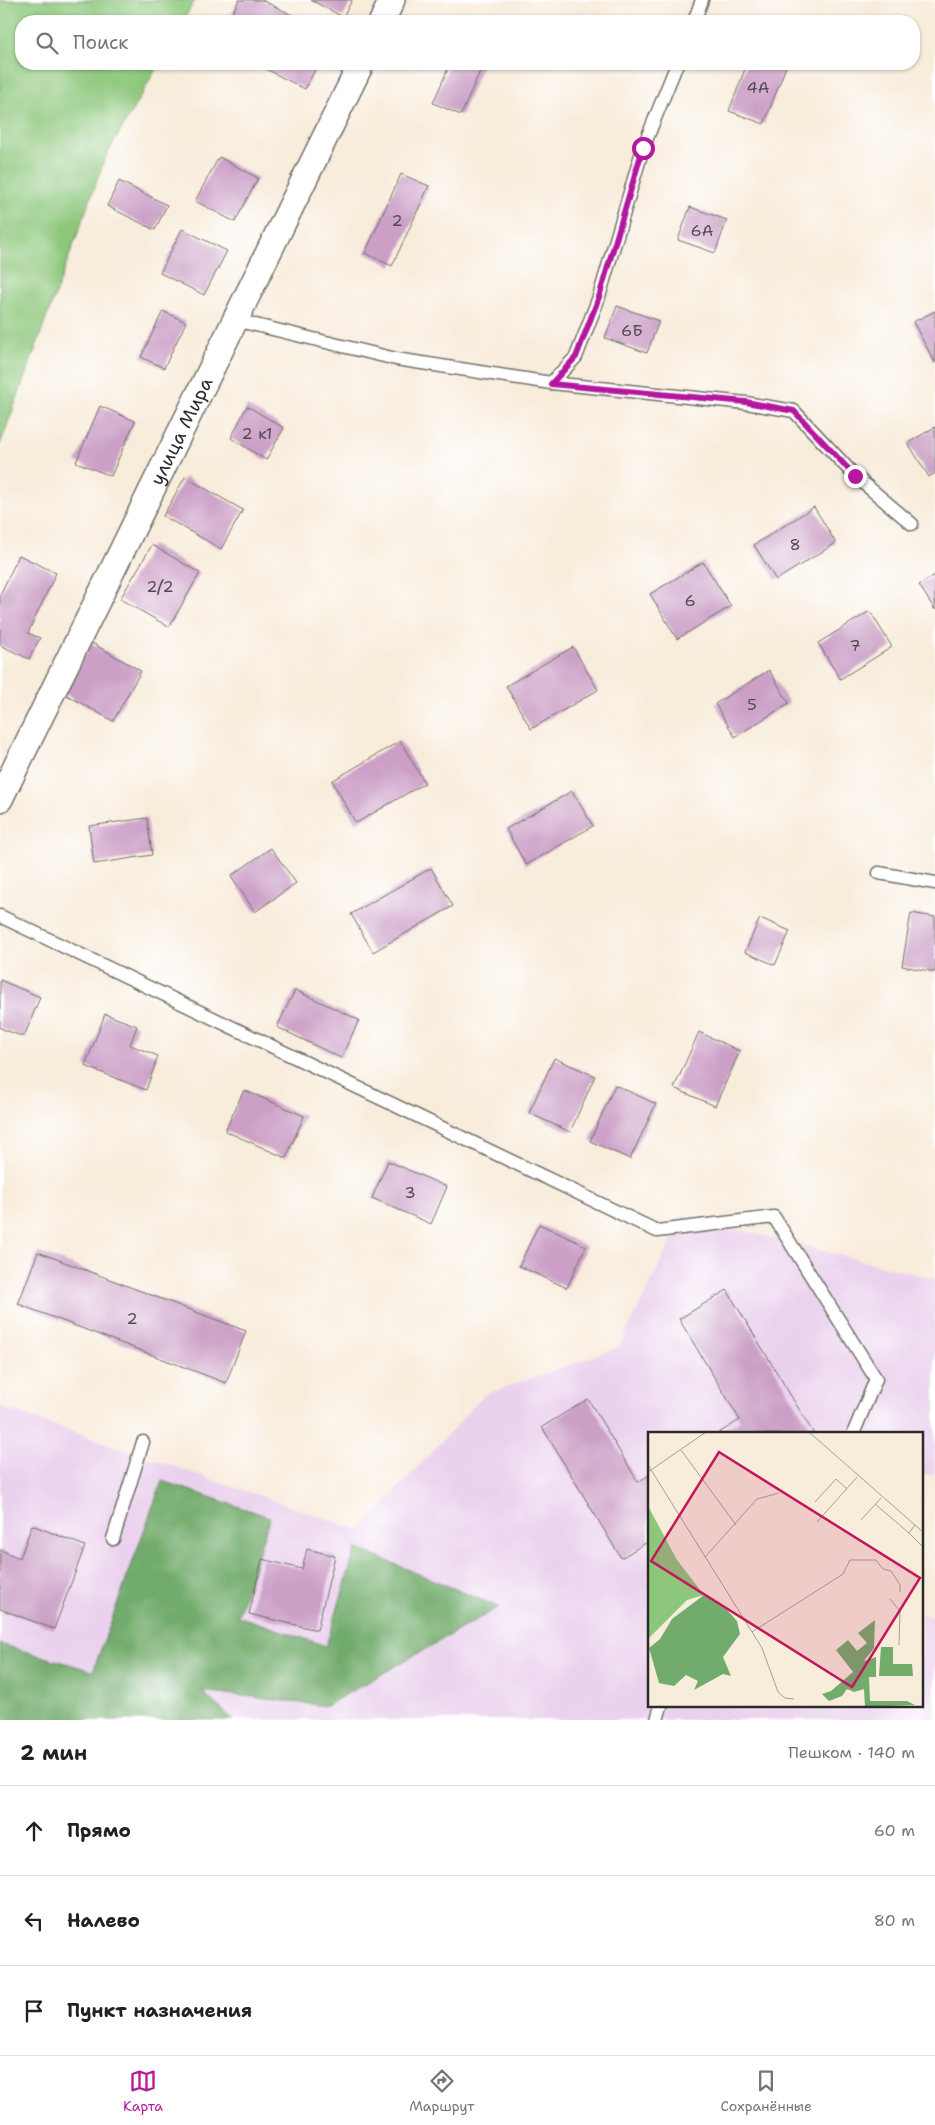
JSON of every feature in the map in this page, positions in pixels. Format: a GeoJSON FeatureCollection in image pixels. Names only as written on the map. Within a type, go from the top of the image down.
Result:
{"type":"FeatureCollection","features":[{"type":"Feature","properties":{"kind":"street"},"geometry":{"type":"LineString","coordinates":[[385,15],[392,0]]}},
{"type":"Feature","properties":{"kind":"street","name":"улица Мира"},"geometry":{"type":"LineString","coordinates":[[0,799],[358,70]]}},
{"type":"Feature","properties":{"kind":"lane"},"geometry":{"type":"LineString","coordinates":[[696,15],[702,0]]}},
{"type":"Feature","properties":{"kind":"lane"},"geometry":{"type":"LineString","coordinates":[[551,384],[576,357],[599,297],[643,148],[675,70]]}},
{"type":"Feature","properties":{"kind":"lane"},"geometry":{"type":"LineString","coordinates":[[235,320],[396,359],[551,384],[746,402],[794,411],[855,476],[912,524]]}},
{"type":"Feature","properties":{"kind":"lane"},"geometry":{"type":"LineString","coordinates":[[879,873],[935,883]]}},
{"type":"Feature","properties":{"kind":"lane"},"geometry":{"type":"LineString","coordinates":[[0,916],[657,1231],[774,1217],[876,1379],[854,1432]]}},
{"type":"Feature","properties":{"kind":"lane"},"geometry":{"type":"LineString","coordinates":[[114,1539],[143,1442]]}},
{"type":"Feature","properties":{"kind":"shaded area"},"geometry":{"type":"Polygon","coordinates":[[[684,1216],[935,1279],[935,1474],[922,1475],[922,1432],[648,1432],[648,1708],[922,1708],[922,1614],[935,1617],[935,1720],[0,1720],[0,1407],[360,1530],[484,1395],[619,1347],[684,1216]]]}},
{"type":"Feature","properties":{"kind":"green space"},"geometry":{"type":"Polygon","coordinates":[[[0,0],[195,0],[186,15],[15,15],[15,70],[156,70],[106,156],[0,445],[0,0]]]}},
{"type":"Feature","properties":{"kind":"green space"},"geometry":{"type":"Polygon","coordinates":[[[162,1481],[270,1517],[238,1616],[326,1646],[356,1548],[499,1607],[326,1706],[201,1691],[234,1720],[0,1720],[0,1644],[93,1671],[162,1481]]]}},
{"type":"Feature","properties":{"kind":"building"},"geometry":{"type":"Polygon","coordinates":[[[239,0],[262,0],[292,15],[231,15],[239,0]]]}},
{"type":"Feature","properties":{"kind":"building"},"geometry":{"type":"Polygon","coordinates":[[[311,0],[352,0],[344,15],[339,15],[311,0]]]}},
{"type":"Feature","properties":{"kind":"building"},"geometry":{"type":"Polygon","coordinates":[[[268,70],[315,70],[305,89],[268,70]]]}},
{"type":"Feature","properties":{"kind":"building"},"geometry":{"type":"Polygon","coordinates":[[[447,70],[480,70],[461,115],[433,103],[447,70]]]}},
{"type":"Feature","properties":{"kind":"building"},"geometry":{"type":"Polygon","coordinates":[[[745,70],[785,70],[764,124],[729,111],[745,70]]]}},
{"type":"Feature","properties":{"kind":"building"},"geometry":{"type":"Polygon","coordinates":[[[219,157],[258,178],[235,222],[195,201],[219,157]]]}},
{"type":"Feature","properties":{"kind":"building"},"geometry":{"type":"Polygon","coordinates":[[[401,174],[429,186],[392,266],[365,253],[401,174]]]}},
{"type":"Feature","properties":{"kind":"building"},"geometry":{"type":"Polygon","coordinates":[[[119,181],[167,205],[155,230],[107,206],[119,181]]]}},
{"type":"Feature","properties":{"kind":"building"},"geometry":{"type":"Polygon","coordinates":[[[690,207],[727,220],[715,253],[678,240],[690,207]]]}},
{"type":"Feature","properties":{"kind":"building"},"geometry":{"type":"Polygon","coordinates":[[[182,229],[227,251],[204,295],[160,273],[182,229]]]}},
{"type":"Feature","properties":{"kind":"building"},"geometry":{"type":"Polygon","coordinates":[[[617,306],[659,321],[647,353],[605,338],[617,306]]]}},
{"type":"Feature","properties":{"kind":"building"},"geometry":{"type":"Polygon","coordinates":[[[163,311],[186,322],[164,368],[141,357],[163,311]]]}},
{"type":"Feature","properties":{"kind":"building"},"geometry":{"type":"Polygon","coordinates":[[[935,311],[935,363],[913,322],[935,311]]]}},
{"type":"Feature","properties":{"kind":"building"},"geometry":{"type":"Polygon","coordinates":[[[100,406],[135,421],[111,476],[76,462],[100,406]]]}},
{"type":"Feature","properties":{"kind":"building"},"geometry":{"type":"Polygon","coordinates":[[[247,406],[284,428],[266,460],[231,438],[247,406]]]}},
{"type":"Feature","properties":{"kind":"building"},"geometry":{"type":"Polygon","coordinates":[[[935,427],[935,473],[929,477],[908,443],[935,427]]]}},
{"type":"Feature","properties":{"kind":"building"},"geometry":{"type":"Polygon","coordinates":[[[185,477],[243,510],[221,549],[163,516],[185,477]]]}},
{"type":"Feature","properties":{"kind":"building"},"geometry":{"type":"Polygon","coordinates":[[[814,507],[836,543],[776,580],[754,545],[814,507]]]}},
{"type":"Feature","properties":{"kind":"building"},"geometry":{"type":"Polygon","coordinates":[[[152,545],[200,573],[169,627],[120,599],[152,545]]]}},
{"type":"Feature","properties":{"kind":"building"},"geometry":{"type":"Polygon","coordinates":[[[19,555],[56,573],[28,633],[40,638],[29,659],[0,645],[0,595],[19,555]]]}},
{"type":"Feature","properties":{"kind":"building"},"geometry":{"type":"Polygon","coordinates":[[[703,562],[731,606],[677,639],[650,594],[703,562]]]}},
{"type":"Feature","properties":{"kind":"building"},"geometry":{"type":"Polygon","coordinates":[[[935,575],[935,610],[919,585],[935,575]]]}},
{"type":"Feature","properties":{"kind":"building"},"geometry":{"type":"Polygon","coordinates":[[[870,611],[892,647],[840,679],[818,643],[870,611]]]}},
{"type":"Feature","properties":{"kind":"building"},"geometry":{"type":"Polygon","coordinates":[[[92,643],[141,671],[113,721],[63,693],[92,643]]]}},
{"type":"Feature","properties":{"kind":"building"},"geometry":{"type":"Polygon","coordinates":[[[573,647],[598,690],[531,729],[506,686],[573,647]]]}},
{"type":"Feature","properties":{"kind":"building"},"geometry":{"type":"Polygon","coordinates":[[[769,670],[789,703],[735,737],[715,704],[769,670]]]}},
{"type":"Feature","properties":{"kind":"building"},"geometry":{"type":"Polygon","coordinates":[[[400,741],[425,783],[356,823],[332,781],[400,741]]]}},
{"type":"Feature","properties":{"kind":"building"},"geometry":{"type":"Polygon","coordinates":[[[572,791],[593,826],[526,865],[506,829],[572,791]]]}},
{"type":"Feature","properties":{"kind":"building"},"geometry":{"type":"Polygon","coordinates":[[[147,818],[152,855],[94,864],[89,826],[147,818]]]}},
{"type":"Feature","properties":{"kind":"building"},"geometry":{"type":"Polygon","coordinates":[[[271,848],[296,883],[255,912],[231,876],[271,848]]]}},
{"type":"Feature","properties":{"kind":"building"},"geometry":{"type":"Polygon","coordinates":[[[431,868],[453,906],[373,952],[351,914],[431,868]]]}},
{"type":"Feature","properties":{"kind":"building"},"geometry":{"type":"Polygon","coordinates":[[[911,913],[935,917],[935,972],[902,966],[911,913]]]}},
{"type":"Feature","properties":{"kind":"building"},"geometry":{"type":"Polygon","coordinates":[[[760,918],[790,931],[775,965],[745,952],[760,918]]]}},
{"type":"Feature","properties":{"kind":"building"},"geometry":{"type":"Polygon","coordinates":[[[0,980],[40,997],[24,1037],[0,1028],[0,980]]]}},
{"type":"Feature","properties":{"kind":"building"},"geometry":{"type":"Polygon","coordinates":[[[295,990],[359,1020],[341,1058],[277,1027],[295,990]]]}},
{"type":"Feature","properties":{"kind":"building"},"geometry":{"type":"Polygon","coordinates":[[[105,1014],[137,1026],[130,1045],[158,1056],[146,1090],[85,1066],[105,1014]]]}},
{"type":"Feature","properties":{"kind":"building"},"geometry":{"type":"Polygon","coordinates":[[[699,1032],[740,1051],[715,1106],[674,1088],[699,1032]]]}},
{"type":"Feature","properties":{"kind":"building"},"geometry":{"type":"Polygon","coordinates":[[[554,1058],[595,1076],[570,1132],[529,1113],[554,1058]]]}},
{"type":"Feature","properties":{"kind":"building"},"geometry":{"type":"Polygon","coordinates":[[[615,1085],[656,1104],[630,1159],[590,1141],[615,1085]]]}},
{"type":"Feature","properties":{"kind":"building"},"geometry":{"type":"Polygon","coordinates":[[[244,1090],[304,1116],[286,1158],[225,1131],[244,1090]]]}},
{"type":"Feature","properties":{"kind":"building"},"geometry":{"type":"Polygon","coordinates":[[[388,1161],[447,1187],[431,1224],[372,1198],[388,1161]]]}},
{"type":"Feature","properties":{"kind":"building"},"geometry":{"type":"Polygon","coordinates":[[[539,1224],[586,1246],[567,1288],[519,1266],[539,1224]]]}},
{"type":"Feature","properties":{"kind":"building"},"geometry":{"type":"Polygon","coordinates":[[[38,1252],[246,1331],[226,1383],[18,1304],[38,1252]]]}},
{"type":"Feature","properties":{"kind":"building"},"geometry":{"type":"Polygon","coordinates":[[[727,1290],[813,1432],[720,1432],[740,1420],[679,1319],[727,1290]]]}},
{"type":"Feature","properties":{"kind":"building"},"geometry":{"type":"Polygon","coordinates":[[[588,1399],[638,1482],[648,1476],[648,1542],[621,1558],[542,1427],[588,1399]]]}},
{"type":"Feature","properties":{"kind":"building"},"geometry":{"type":"Polygon","coordinates":[[[32,1525],[85,1546],[54,1629],[0,1609],[0,1550],[20,1558],[32,1525]]]}},
{"type":"Feature","properties":{"kind":"building"},"geometry":{"type":"Polygon","coordinates":[[[307,1549],[335,1556],[317,1630],[249,1614],[262,1559],[302,1569],[307,1549]]]}},
{"type":"Feature","properties":{"kind":"route"},"geometry":{"type":"LineString","coordinates":[[643,148],[599,297],[576,357],[551,384],[746,402],[794,411],[855,476]]}}]}
